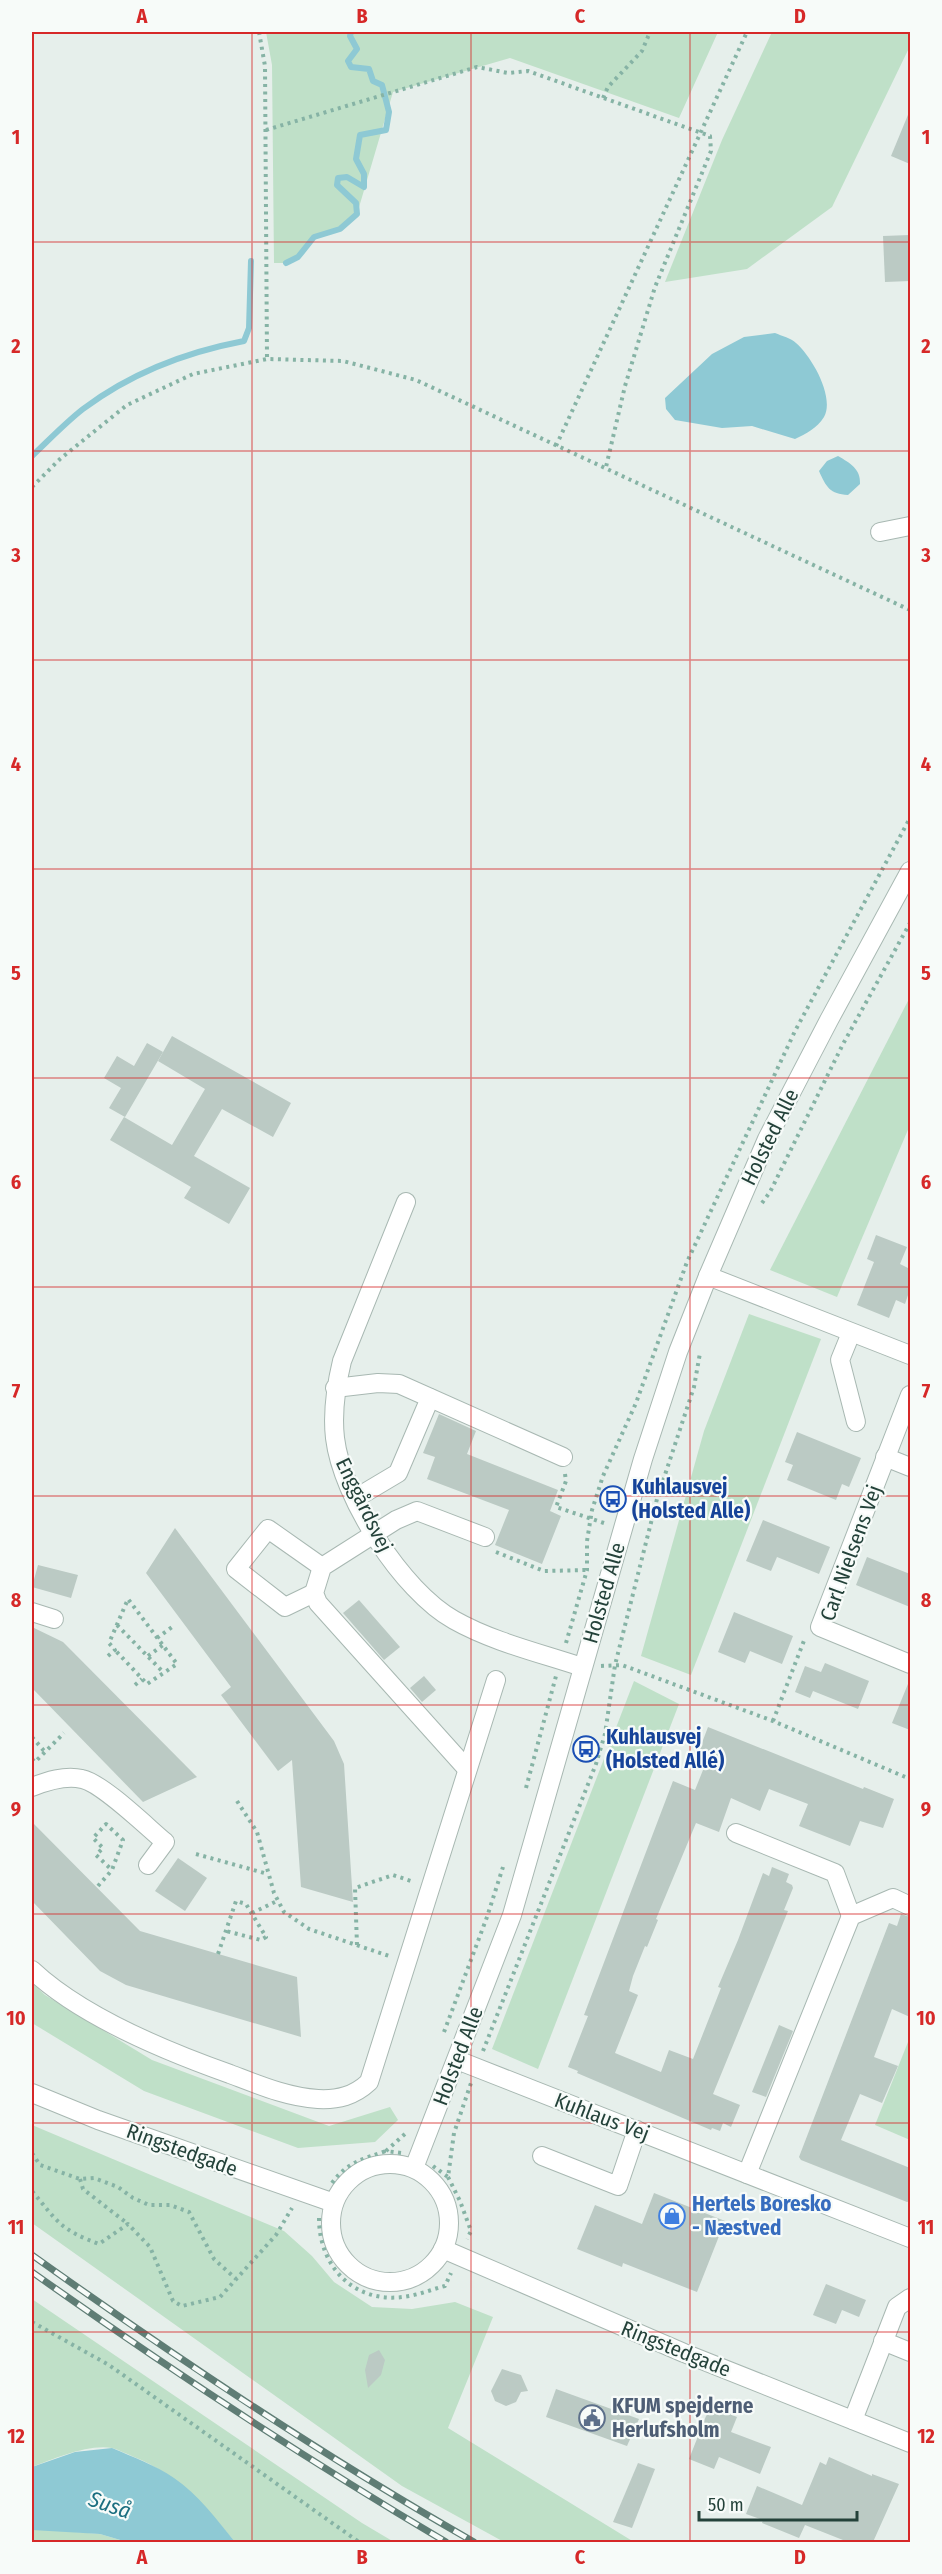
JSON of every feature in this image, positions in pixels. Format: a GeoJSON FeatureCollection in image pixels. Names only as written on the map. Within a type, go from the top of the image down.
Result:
{"type":"FeatureCollection","features":[{"type":"Feature","properties":{"kind":"street"},"geometry":{"type":"LineString","coordinates":[[880,532],[910,526]]}},
{"type":"Feature","properties":{"kind":"street","name":"Holsted Alle"},"geometry":{"type":"LineString","coordinates":[[417,2163],[512,1915],[622,1529],[656,1420],[708,1276],[768,1139],[829,1020],[910,871]]}},
{"type":"Feature","properties":{"kind":"street","name":"Enggårdsvej"},"geometry":{"type":"LineString","coordinates":[[406,1202],[342,1361],[335,1388],[335,1437],[338,1455],[374,1534],[394,1566],[424,1599],[453,1620],[479,1633],[582,1666]]}},
{"type":"Feature","properties":{"kind":"street"},"geometry":{"type":"LineString","coordinates":[[708,1276],[910,1355]]}},
{"type":"Feature","properties":{"kind":"street"},"geometry":{"type":"LineString","coordinates":[[851,1333],[840,1360],[856,1422]]}},
{"type":"Feature","properties":{"kind":"street"},"geometry":{"type":"LineString","coordinates":[[335,1388],[390,1383],[430,1398],[563,1457]]}},
{"type":"Feature","properties":{"kind":"street","name":"Carl Nielsens Vej"},"geometry":{"type":"LineString","coordinates":[[910,1395],[820,1627],[910,1664]]}},
{"type":"Feature","properties":{"kind":"street"},"geometry":{"type":"LineString","coordinates":[[356,1498],[398,1473],[430,1398]]}},
{"type":"Feature","properties":{"kind":"street","name":"Carl Nielsens Vej"},"geometry":{"type":"LineString","coordinates":[[885,1457],[910,1467]]}},
{"type":"Feature","properties":{"kind":"street"},"geometry":{"type":"LineString","coordinates":[[467,1769],[318,1603],[314,1593],[322,1567],[396,1520],[417,1511],[485,1537]]}},
{"type":"Feature","properties":{"kind":"street"},"geometry":{"type":"LineString","coordinates":[[314,1593],[285,1607],[236,1569],[268,1529],[322,1567]]}},
{"type":"Feature","properties":{"kind":"street"},"geometry":{"type":"LineString","coordinates":[[32,1612],[54,1619]]}},
{"type":"Feature","properties":{"kind":"street"},"geometry":{"type":"LineString","coordinates":[[32,1970],[72,2000],[166,2051],[281,2093],[326,2099],[351,2095],[369,2082],[496,1680]]}},
{"type":"Feature","properties":{"kind":"street"},"geometry":{"type":"LineString","coordinates":[[32,1787],[55,1779],[68,1778],[82,1779],[99,1788],[165,1842],[148,1865]]}},
{"type":"Feature","properties":{"kind":"street"},"geometry":{"type":"LineString","coordinates":[[736,1833],[835,1873],[851,1916],[747,2174]]}},
{"type":"Feature","properties":{"kind":"street"},"geometry":{"type":"LineString","coordinates":[[851,1916],[893,1898],[910,1906]]}},
{"type":"Feature","properties":{"kind":"street","name":"Kuhlaus Vej"},"geometry":{"type":"LineString","coordinates":[[457,2060],[910,2238]]}},
{"type":"Feature","properties":{"kind":"street","name":"Ringstedgade"},"geometry":{"type":"LineString","coordinates":[[32,2093],[98,2120],[328,2202]]}},
{"type":"Feature","properties":{"kind":"street"},"geometry":{"type":"LineString","coordinates":[[542,2156],[618,2186],[637,2130]]}},
{"type":"Feature","properties":{"kind":"street"},"geometry":{"type":"LineString","coordinates":[[417,2163],[442,2194],[448,2212],[451,2252],[416,2277],[396,2282],[377,2281],[358,2274],[343,2260],[334,2243],[328,2202],[358,2173],[376,2165],[417,2163]]}},
{"type":"Feature","properties":{"kind":"street","name":"Ringstedgade"},"geometry":{"type":"LineString","coordinates":[[451,2252],[591,2314],[910,2443]]}},
{"type":"Feature","properties":{"kind":"street"},"geometry":{"type":"LineString","coordinates":[[853,2420],[897,2307],[910,2298]]}},
{"type":"Feature","properties":{"kind":"street"},"geometry":{"type":"LineString","coordinates":[[883,2342],[910,2352]]}},
{"type":"Feature","properties":{"kind":"path"},"geometry":{"type":"LineString","coordinates":[[259,32],[265,66],[267,359]]}},
{"type":"Feature","properties":{"kind":"path"},"geometry":{"type":"LineString","coordinates":[[603,98],[608,87],[642,51],[650,32]]}},
{"type":"Feature","properties":{"kind":"path"},"geometry":{"type":"LineString","coordinates":[[556,446],[747,32]]}},
{"type":"Feature","properties":{"kind":"path"},"geometry":{"type":"LineString","coordinates":[[266,130],[477,67],[508,73],[528,72],[710,136],[711,151],[655,287],[625,386],[606,468]]}},
{"type":"Feature","properties":{"kind":"path"},"geometry":{"type":"LineString","coordinates":[[32,487],[60,459],[127,405],[193,374],[267,359],[343,361],[416,380],[910,610]]}},
{"type":"Feature","properties":{"kind":"path"},"geometry":{"type":"LineString","coordinates":[[757,1211],[770,1192],[843,1044],[910,923]]}},
{"type":"Feature","properties":{"kind":"path"},"geometry":{"type":"LineString","coordinates":[[386,2151],[354,2162],[340,2170],[328,2202],[319,2216],[319,2236],[329,2262],[350,2285],[374,2296],[408,2296],[445,2286],[451,2252],[471,2231],[448,2177],[454,2133],[476,2067],[596,1764],[605,1734],[615,1665],[657,1499],[694,1387],[701,1346]]}},
{"type":"Feature","properties":{"kind":"path"},"geometry":{"type":"LineString","coordinates":[[563,1457],[566,1481],[556,1507],[622,1529]]}},
{"type":"Feature","properties":{"kind":"path"},"geometry":{"type":"LineString","coordinates":[[485,1537],[491,1550],[544,1571],[612,1569]]}},
{"type":"Feature","properties":{"kind":"path"},"geometry":{"type":"LineString","coordinates":[[128,1599],[177,1664],[147,1684],[109,1643],[117,1625],[128,1599]]}},
{"type":"Feature","properties":{"kind":"path"},"geometry":{"type":"LineString","coordinates":[[117,1625],[164,1673]]}},
{"type":"Feature","properties":{"kind":"path"},"geometry":{"type":"LineString","coordinates":[[157,1638],[175,1625]]}},
{"type":"Feature","properties":{"kind":"path"},"geometry":{"type":"LineString","coordinates":[[773,1721],[805,1638],[820,1627]]}},
{"type":"Feature","properties":{"kind":"path"},"geometry":{"type":"LineString","coordinates":[[148,1656],[163,1645]]}},
{"type":"Feature","properties":{"kind":"path"},"geometry":{"type":"LineString","coordinates":[[108,1656],[116,1650]]}},
{"type":"Feature","properties":{"kind":"path"},"geometry":{"type":"LineString","coordinates":[[582,1666],[622,1665],[773,1721],[910,1779]]}},
{"type":"Feature","properties":{"kind":"path"},"geometry":{"type":"LineString","coordinates":[[135,1685],[142,1679]]}},
{"type":"Feature","properties":{"kind":"path"},"geometry":{"type":"LineString","coordinates":[[32,1759],[34,1762],[64,1733]]}},
{"type":"Feature","properties":{"kind":"path"},"geometry":{"type":"LineString","coordinates":[[32,1737],[45,1752]]}},
{"type":"Feature","properties":{"kind":"path"},"geometry":{"type":"LineString","coordinates":[[237,1801],[257,1832],[268,1874],[284,1912],[300,1925],[406,1962]]}},
{"type":"Feature","properties":{"kind":"path"},"geometry":{"type":"LineString","coordinates":[[98,1886],[112,1870],[123,1840],[106,1824],[93,1838],[103,1848],[96,1855],[112,1870]]}},
{"type":"Feature","properties":{"kind":"path"},"geometry":{"type":"LineString","coordinates":[[196,1854],[268,1874]]}},
{"type":"Feature","properties":{"kind":"path"},"geometry":{"type":"LineString","coordinates":[[357,1945],[355,1888],[393,1875],[430,1886]]}},
{"type":"Feature","properties":{"kind":"path"},"geometry":{"type":"LineString","coordinates":[[252,1913],[277,1900]]}},
{"type":"Feature","properties":{"kind":"path"},"geometry":{"type":"LineString","coordinates":[[218,1954],[236,1901],[246,1904],[266,1937],[261,1940],[226,1931]]}},
{"type":"Feature","properties":{"kind":"path"},"geometry":{"type":"LineString","coordinates":[[32,2153],[40,2165],[80,2179],[94,2178],[118,2187],[133,2198],[149,2205],[170,2205],[189,2212],[214,2259],[236,2279]]}},
{"type":"Feature","properties":{"kind":"path"},"geometry":{"type":"LineString","coordinates":[[417,2163],[448,2177]]}},
{"type":"Feature","properties":{"kind":"path"},"geometry":{"type":"LineString","coordinates":[[80,2179],[83,2189],[128,2224],[150,2247],[172,2301],[182,2306],[220,2297],[276,2235],[302,2192]]}},
{"type":"Feature","properties":{"kind":"path"},"geometry":{"type":"LineString","coordinates":[[32,2192],[58,2223],[71,2234],[99,2244],[128,2224]]}},
{"type":"Feature","properties":{"kind":"path"},"geometry":{"type":"LineString","coordinates":[[32,2322],[109,2365],[359,2542]]}},
{"type":"Feature","properties":{"kind":"green space"},"geometry":{"type":"Polygon","coordinates":[[[266,32],[718,32],[679,118],[510,58],[393,92],[357,214],[340,229],[314,237],[298,257],[286,263],[274,263],[272,65],[266,32]]]}},
{"type":"Feature","properties":{"kind":"green space"},"geometry":{"type":"Polygon","coordinates":[[[772,32],[910,32],[910,46],[832,207],[747,269],[665,282],[722,140],[772,32]]]}},
{"type":"Feature","properties":{"kind":"green space"},"geometry":{"type":"Polygon","coordinates":[[[910,997],[910,1125],[837,1297],[770,1270],[910,997]]]}},
{"type":"Feature","properties":{"kind":"green space"},"geometry":{"type":"Polygon","coordinates":[[[749,1314],[821,1339],[691,1675],[641,1656],[704,1431],[749,1314]]]}},
{"type":"Feature","properties":{"kind":"green space"},"geometry":{"type":"Polygon","coordinates":[[[634,1681],[679,1704],[538,2069],[492,2049],[634,1681]]]}},
{"type":"Feature","properties":{"kind":"green space"},"geometry":{"type":"Polygon","coordinates":[[[32,1983],[45,1995],[152,2060],[329,2126],[390,2107],[398,2120],[375,2142],[298,2148],[144,2091],[32,2023],[32,1983]]]}},
{"type":"Feature","properties":{"kind":"green space"},"geometry":{"type":"Polygon","coordinates":[[[910,2037],[910,2140],[875,2125],[910,2037]]]}},
{"type":"Feature","properties":{"kind":"green space"},"geometry":{"type":"Polygon","coordinates":[[[32,2125],[284,2231],[312,2256],[334,2282],[372,2307],[412,2309],[455,2302],[493,2317],[448,2428],[634,2542],[504,2542],[402,2486],[32,2223],[32,2125]]]}},
{"type":"Feature","properties":{"kind":"green space"},"geometry":{"type":"Polygon","coordinates":[[[32,2299],[362,2523],[394,2542],[235,2542],[202,2504],[177,2482],[149,2464],[112,2448],[82,2450],[32,2467],[32,2299]]]}},
{"type":"Feature","properties":{"kind":"green space"},"geometry":{"type":"Polygon","coordinates":[[[32,2530],[100,2534],[127,2542],[32,2542],[32,2530]]]}},
{"type":"Feature","properties":{"kind":"water"},"geometry":{"type":"Polygon","coordinates":[[[775,333],[792,340],[802,349],[815,367],[824,388],[827,409],[824,417],[811,430],[795,439],[752,426],[722,428],[675,420],[666,409],[665,398],[712,354],[744,337],[775,333]]]}},
{"type":"Feature","properties":{"kind":"water"},"geometry":{"type":"Polygon","coordinates":[[[838,456],[854,467],[859,474],[860,484],[848,495],[829,489],[819,471],[827,461],[838,456]]]}},
{"type":"Feature","properties":{"kind":"water","name":"Suså"},"geometry":{"type":"Polygon","coordinates":[[[112,2448],[159,2469],[183,2484],[207,2508],[235,2542],[127,2542],[100,2534],[32,2530],[32,2467],[75,2452],[112,2448]]]}},
{"type":"Feature","properties":{"kind":"building"},"geometry":{"type":"Polygon","coordinates":[[[910,110],[910,164],[891,156],[910,110]]]}},
{"type":"Feature","properties":{"kind":"building"},"geometry":{"type":"Polygon","coordinates":[[[910,235],[910,281],[885,282],[883,236],[910,235]]]}},
{"type":"Feature","properties":{"kind":"building"},"geometry":{"type":"Polygon","coordinates":[[[172,1036],[291,1103],[273,1137],[222,1109],[194,1156],[250,1188],[229,1224],[184,1198],[191,1187],[110,1140],[124,1117],[172,1145],[205,1089],[158,1061],[172,1036]]]}},
{"type":"Feature","properties":{"kind":"building"},"geometry":{"type":"Polygon","coordinates":[[[147,1043],[163,1052],[125,1117],[109,1108],[121,1088],[104,1078],[117,1056],[134,1066],[147,1043]]]}},
{"type":"Feature","properties":{"kind":"building"},"geometry":{"type":"Polygon","coordinates":[[[876,1235],[907,1247],[900,1264],[910,1269],[910,1289],[905,1304],[896,1300],[889,1318],[857,1305],[874,1262],[867,1259],[876,1235]]]}},
{"type":"Feature","properties":{"kind":"building"},"geometry":{"type":"Polygon","coordinates":[[[439,1414],[476,1431],[467,1454],[558,1490],[550,1511],[561,1516],[542,1564],[495,1545],[509,1510],[427,1479],[435,1457],[423,1453],[439,1414]]]}},
{"type":"Feature","properties":{"kind":"building"},"geometry":{"type":"Polygon","coordinates":[[[797,1432],[861,1458],[849,1487],[842,1484],[836,1500],[787,1480],[793,1465],[785,1462],[797,1432]]]}},
{"type":"Feature","properties":{"kind":"building"},"geometry":{"type":"Polygon","coordinates":[[[763,1520],[830,1547],[819,1574],[777,1557],[771,1571],[746,1561],[763,1520]]]}},
{"type":"Feature","properties":{"kind":"building"},"geometry":{"type":"Polygon","coordinates":[[[175,1528],[334,1741],[344,1764],[353,1902],[301,1887],[292,1760],[278,1771],[221,1695],[231,1687],[146,1573],[175,1528]]]}},
{"type":"Feature","properties":{"kind":"building"},"geometry":{"type":"Polygon","coordinates":[[[867,1557],[910,1574],[910,1607],[856,1585],[867,1557]]]}},
{"type":"Feature","properties":{"kind":"building"},"geometry":{"type":"Polygon","coordinates":[[[38,1565],[78,1575],[71,1598],[32,1587],[38,1565]]]}},
{"type":"Feature","properties":{"kind":"building"},"geometry":{"type":"Polygon","coordinates":[[[359,1600],[400,1647],[384,1660],[343,1613],[359,1600]]]}},
{"type":"Feature","properties":{"kind":"building"},"geometry":{"type":"Polygon","coordinates":[[[734,1612],[793,1636],[782,1664],[750,1651],[745,1663],[718,1652],[734,1612]]]}},
{"type":"Feature","properties":{"kind":"building"},"geometry":{"type":"Polygon","coordinates":[[[32,1627],[63,1642],[197,1777],[143,1802],[32,1688],[32,1627]]]}},
{"type":"Feature","properties":{"kind":"building"},"geometry":{"type":"Polygon","coordinates":[[[825,1663],[869,1681],[858,1709],[813,1691],[810,1698],[795,1692],[805,1666],[821,1672],[825,1663]]]}},
{"type":"Feature","properties":{"kind":"building"},"geometry":{"type":"Polygon","coordinates":[[[424,1676],[436,1690],[422,1702],[410,1688],[424,1676]]]}},
{"type":"Feature","properties":{"kind":"building"},"geometry":{"type":"Polygon","coordinates":[[[910,1679],[910,1730],[892,1723],[910,1679]]]}},
{"type":"Feature","properties":{"kind":"building"},"geometry":{"type":"Polygon","coordinates":[[[708,1727],[863,1789],[864,1787],[894,1799],[883,1828],[860,1821],[850,1846],[799,1826],[808,1804],[769,1789],[760,1811],[731,1798],[719,1832],[696,1823],[656,1919],[658,1920],[647,1947],[645,1946],[633,1976],[629,1991],[638,1995],[615,2053],[661,2072],[669,2050],[693,2059],[721,1988],[718,1987],[763,1873],[769,1876],[772,1867],[789,1874],[786,1882],[793,1888],[784,1910],[788,1911],[713,2094],[740,2105],[731,2127],[723,2123],[720,2131],[712,2128],[711,2130],[577,2073],[578,2071],[568,2067],[588,2016],[584,2015],[673,1781],[695,1790],[707,1760],[697,1756],[708,1727]]]}},
{"type":"Feature","properties":{"kind":"building"},"geometry":{"type":"Polygon","coordinates":[[[32,1822],[140,1931],[297,1977],[301,2037],[126,1985],[100,1971],[32,1901],[32,1822]]]}},
{"type":"Feature","properties":{"kind":"building"},"geometry":{"type":"Polygon","coordinates":[[[178,1858],[207,1878],[185,1911],[155,1891],[178,1858]]]}},
{"type":"Feature","properties":{"kind":"building"},"geometry":{"type":"Polygon","coordinates":[[[901,1914],[910,1917],[910,2017],[892,2009],[874,2057],[898,2066],[882,2103],[860,2094],[841,2140],[910,2168],[910,2201],[907,2202],[801,2160],[799,2157],[889,1923],[897,1926],[901,1914]]]}},
{"type":"Feature","properties":{"kind":"building"},"geometry":{"type":"Polygon","coordinates":[[[779,2025],[793,2031],[766,2097],[752,2092],[779,2025]]]}},
{"type":"Feature","properties":{"kind":"building"},"geometry":{"type":"Polygon","coordinates":[[[654,2193],[725,2221],[697,2292],[623,2263],[622,2267],[577,2249],[595,2205],[642,2224],[654,2193]]]}},
{"type":"Feature","properties":{"kind":"building"},"geometry":{"type":"Polygon","coordinates":[[[826,2284],[866,2300],[859,2317],[842,2310],[836,2324],[813,2315],[826,2284]]]}},
{"type":"Feature","properties":{"kind":"building"},"geometry":{"type":"Polygon","coordinates":[[[379,2350],[385,2360],[381,2375],[368,2388],[365,2370],[369,2355],[379,2350]]]}},
{"type":"Feature","properties":{"kind":"building"},"geometry":{"type":"Polygon","coordinates":[[[502,2369],[521,2375],[528,2391],[521,2392],[516,2402],[506,2406],[495,2401],[491,2391],[502,2369]]]}},
{"type":"Feature","properties":{"kind":"building","name":"KFUM spejderne Herlufsholm"},"geometry":{"type":"Polygon","coordinates":[[[556,2389],[639,2419],[627,2446],[546,2417],[556,2389]]]}},
{"type":"Feature","properties":{"kind":"building"},"geometry":{"type":"Polygon","coordinates":[[[710,2406],[737,2417],[731,2432],[771,2447],[760,2474],[719,2457],[714,2469],[689,2459],[710,2406]]]}},
{"type":"Feature","properties":{"kind":"building"},"geometry":{"type":"Polygon","coordinates":[[[829,2457],[872,2476],[872,2474],[899,2484],[873,2542],[848,2542],[805,2525],[799,2538],[746,2514],[757,2486],[802,2505],[820,2462],[826,2465],[829,2457]]]}},
{"type":"Feature","properties":{"kind":"building"},"geometry":{"type":"Polygon","coordinates":[[[638,2463],[655,2469],[632,2528],[613,2522],[638,2463]]]}},
{"type":"Feature","properties":{"kind":"waterway"},"geometry":{"type":"LineString","coordinates":[[286,263],[298,257],[314,237],[340,229],[357,214],[356,203],[337,185],[338,178],[347,177],[364,187],[364,174],[356,159],[360,135],[386,130],[389,112],[382,85],[373,81],[369,69],[351,67],[348,61],[357,49],[350,36],[351,32]]}},
{"type":"Feature","properties":{"kind":"waterway"},"geometry":{"type":"LineString","coordinates":[[32,456],[83,409],[120,385],[180,358],[244,341],[249,328],[251,261]]}},
{"type":"Feature","properties":{"kind":"railway"},"geometry":{"type":"LineString","coordinates":[[32,2255],[249,2404],[360,2475],[474,2542]]}},
{"type":"Feature","properties":{"kind":"railway"},"geometry":{"type":"LineString","coordinates":[[32,2272],[236,2411],[340,2478],[446,2542]]}},
{"type":"Feature","properties":{"kind":"place","name":"Kuhlausvej (Holsted Alle)"},"geometry":{"type":"Point","coordinates":[613,1499]}},
{"type":"Feature","properties":{"kind":"place","name":"Kuhlausvej (Holsted Allé)"},"geometry":{"type":"Point","coordinates":[586,1749]}},
{"type":"Feature","properties":{"kind":"place","name":"Hertels Boresko - Næstved"},"geometry":{"type":"Point","coordinates":[672,2216]}},
{"type":"Feature","properties":{"kind":"place","name":"KFUM spejderne Herlufsholm"},"geometry":{"type":"Point","coordinates":[592,2418]}}]}
